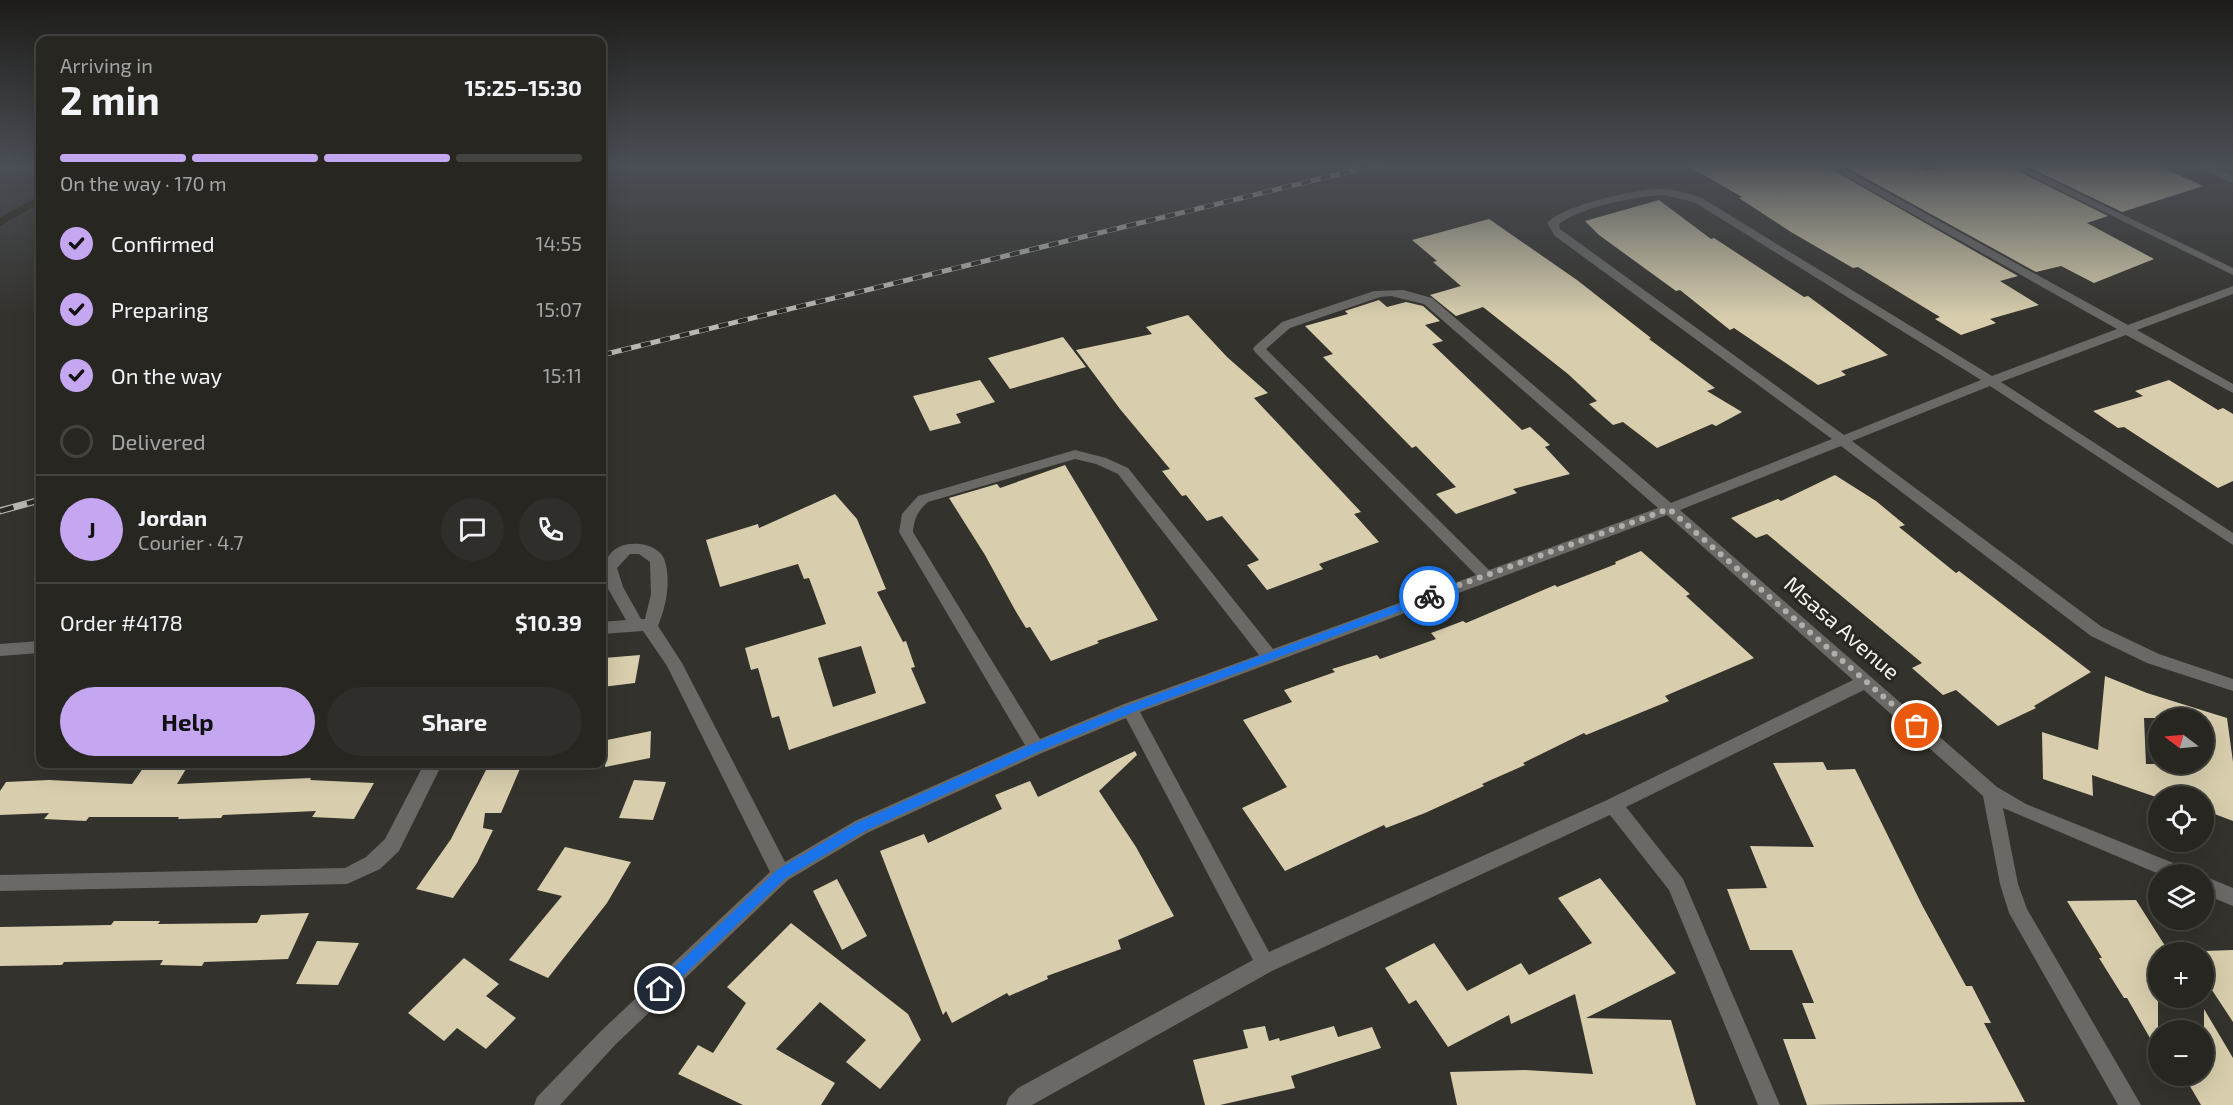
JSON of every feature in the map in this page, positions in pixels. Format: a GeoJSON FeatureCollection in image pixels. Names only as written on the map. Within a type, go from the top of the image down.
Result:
{"type":"FeatureCollection","features":[{"type":"Feature","properties":{"kind":"street"},"geometry":{"type":"LineString","coordinates":[[1566,216],[1553,223],[1554,230],[1559,234],[1842,440],[2078,620],[2107,639],[2145,656],[2233,685]]}},
{"type":"Feature","properties":{"kind":"street"},"geometry":{"type":"LineString","coordinates":[[1722,216],[1991,381],[2233,540]]}},
{"type":"Feature","properties":{"kind":"street"},"geometry":{"type":"LineString","coordinates":[[1923,216],[2233,389]]}},
{"type":"Feature","properties":{"kind":"street"},"geometry":{"type":"LineString","coordinates":[[2117,216],[2233,272]]}},
{"type":"Feature","properties":{"kind":"street"},"geometry":{"type":"LineString","coordinates":[[545,1105],[609,1038],[781,874],[861,827],[1036,748],[1130,709],[1669,509],[1991,381],[2233,290]]}},
{"type":"Feature","properties":{"kind":"street","name":"Msasa Avenue"},"geometry":{"type":"LineString","coordinates":[[1486,576],[1259,349],[1286,324],[1378,294],[1394,291],[1428,301],[1867,681],[1991,792],[2020,809],[2155,864]]}},
{"type":"Feature","properties":{"kind":"street"},"geometry":{"type":"LineString","coordinates":[[1036,748],[906,532],[906,518],[911,509],[923,499],[1075,454],[1115,466],[1123,471],[1269,656]]}},
{"type":"Feature","properties":{"kind":"street"},"geometry":{"type":"LineString","coordinates":[[606,628],[643,626],[659,607],[661,590],[657,560],[643,548],[633,547],[613,558],[609,568],[615,587],[643,626],[674,663],[781,874]]}},
{"type":"Feature","properties":{"kind":"street"},"geometry":{"type":"LineString","coordinates":[[0,651],[36,647]]}},
{"type":"Feature","properties":{"kind":"street"},"geometry":{"type":"LineString","coordinates":[[1017,1105],[1026,1096],[1265,964],[1613,805],[1867,681]]}},
{"type":"Feature","properties":{"kind":"street"},"geometry":{"type":"LineString","coordinates":[[1130,709],[1265,964]]}},
{"type":"Feature","properties":{"kind":"street"},"geometry":{"type":"LineString","coordinates":[[0,883],[347,876],[373,863],[392,845],[431,768]]}},
{"type":"Feature","properties":{"kind":"street"},"geometry":{"type":"LineString","coordinates":[[1991,792],[2009,884],[2019,913],[2130,1105]]}},
{"type":"Feature","properties":{"kind":"street"},"geometry":{"type":"LineString","coordinates":[[1613,805],[1676,885],[1769,1105]]}},
{"type":"Feature","properties":{"kind":"street"},"geometry":{"type":"LineString","coordinates":[[2214,889],[2233,897]]}},
{"type":"Feature","properties":{"kind":"building"},"geometry":{"type":"Polygon","coordinates":[[[1604,216],[1680,216],[1711,239],[1714,238],[1804,297],[1808,296],[1888,355],[1841,371],[1846,375],[1818,385],[1734,328],[1730,330],[1680,290],[1676,291],[1599,235],[1585,221],[1604,216]]]}},
{"type":"Feature","properties":{"kind":"building"},"geometry":{"type":"Polygon","coordinates":[[[1766,216],[1912,216],[2018,276],[2000,281],[2039,305],[1990,319],[1996,323],[1961,335],[1935,319],[1940,317],[1858,267],[1853,268],[1766,216]]]}},
{"type":"Feature","properties":{"kind":"building"},"geometry":{"type":"Polygon","coordinates":[[[1934,216],[2107,216],[2087,223],[2154,259],[2094,283],[2061,266],[2036,272],[1934,216]]]}},
{"type":"Feature","properties":{"kind":"building"},"geometry":{"type":"Polygon","coordinates":[[[1489,219],[1577,280],[1651,338],[1649,339],[1715,388],[1707,391],[1742,412],[1716,426],[1712,424],[1657,448],[1623,422],[1613,425],[1589,404],[1597,401],[1568,374],[1483,307],[1456,316],[1430,295],[1461,286],[1433,262],[1437,261],[1412,240],[1489,219]]]}},
{"type":"Feature","properties":{"kind":"building"},"geometry":{"type":"Polygon","coordinates":[[[1379,300],[1387,307],[1406,302],[1423,306],[1440,321],[1425,325],[1443,341],[1432,344],[1522,430],[1530,427],[1550,445],[1545,447],[1570,474],[1513,489],[1517,493],[1456,514],[1436,494],[1456,487],[1416,446],[1412,448],[1323,357],[1333,354],[1305,326],[1348,314],[1345,311],[1379,300]]]}},
{"type":"Feature","properties":{"kind":"building"},"geometry":{"type":"Polygon","coordinates":[[[1188,315],[1227,357],[1268,393],[1254,398],[1361,512],[1354,514],[1379,542],[1319,564],[1323,569],[1267,590],[1247,565],[1259,560],[1222,516],[1207,521],[1186,495],[1182,496],[1162,471],[1170,469],[1120,409],[1076,350],[1152,334],[1146,327],[1188,315]]]}},
{"type":"Feature","properties":{"kind":"building"},"geometry":{"type":"Polygon","coordinates":[[[1063,337],[1086,367],[1010,389],[988,358],[1063,337]]]}},
{"type":"Feature","properties":{"kind":"building"},"geometry":{"type":"Polygon","coordinates":[[[980,380],[995,402],[956,414],[961,423],[930,431],[913,396],[980,380]]]}},
{"type":"Feature","properties":{"kind":"building"},"geometry":{"type":"Polygon","coordinates":[[[2169,380],[2218,410],[2223,408],[2233,414],[2233,481],[2218,488],[2124,427],[2118,428],[2093,411],[2143,396],[2135,391],[2169,380]]]}},
{"type":"Feature","properties":{"kind":"building"},"geometry":{"type":"Polygon","coordinates":[[[1065,465],[1158,620],[1097,641],[1099,643],[1051,661],[1030,627],[1026,628],[985,555],[949,498],[997,484],[1000,488],[1065,465]]]}},
{"type":"Feature","properties":{"kind":"building"},"geometry":{"type":"Polygon","coordinates":[[[1835,475],[1876,501],[1905,525],[1899,527],[1956,573],[1959,571],[2091,672],[2034,706],[2036,708],[1998,726],[1956,690],[1943,695],[1912,668],[1922,663],[1767,534],[1756,538],[1731,518],[1778,499],[1781,501],[1835,475]]]}},
{"type":"Feature","properties":{"kind":"building"},"geometry":{"type":"Polygon","coordinates":[[[835,494],[857,519],[886,589],[877,592],[903,642],[906,641],[915,667],[911,668],[926,703],[789,750],[779,716],[772,718],[758,668],[751,670],[745,648],[826,624],[809,578],[804,579],[798,564],[720,587],[706,540],[758,524],[759,528],[835,494]],[[861,646],[818,658],[833,707],[876,693],[861,646]]]}},
{"type":"Feature","properties":{"kind":"building"},"geometry":{"type":"Polygon","coordinates":[[[1641,551],[1690,594],[1686,596],[1754,658],[1665,696],[1669,701],[1586,735],[1584,733],[1523,763],[1525,765],[1482,784],[1484,786],[1425,813],[1386,828],[1384,825],[1285,871],[1242,808],[1287,787],[1243,720],[1292,702],[1284,690],[1335,672],[1332,669],[1377,655],[1380,659],[1436,639],[1431,633],[1463,621],[1466,623],[1555,585],[1557,587],[1616,564],[1615,562],[1641,551]]]}},
{"type":"Feature","properties":{"kind":"building"},"geometry":{"type":"Polygon","coordinates":[[[640,655],[635,683],[606,687],[606,658],[640,655]]]}},
{"type":"Feature","properties":{"kind":"building"},"geometry":{"type":"Polygon","coordinates":[[[2105,676],[2147,693],[2195,708],[2148,708],[2148,718],[2144,718],[2148,774],[2214,774],[2214,714],[2227,718],[2233,762],[2233,821],[2214,814],[2214,786],[2148,786],[2148,794],[2092,775],[2093,796],[2043,779],[2042,732],[2098,750],[2105,676]]]}},
{"type":"Feature","properties":{"kind":"building"},"geometry":{"type":"Polygon","coordinates":[[[651,731],[650,758],[606,767],[607,740],[651,731]]]}},
{"type":"Feature","properties":{"kind":"building"},"geometry":{"type":"Polygon","coordinates":[[[1135,751],[1137,755],[1099,791],[1136,847],[1174,916],[1118,940],[1121,949],[1047,976],[1048,979],[1009,996],[1007,993],[952,1023],[946,1011],[943,1015],[880,851],[924,834],[928,843],[1002,809],[995,795],[1030,781],[1038,797],[1135,751]]]}},
{"type":"Feature","properties":{"kind":"building"},"geometry":{"type":"Polygon","coordinates":[[[1823,762],[1827,770],[1855,769],[1922,905],[1966,986],[1972,986],[1991,1023],[1984,1023],[2025,1102],[1807,1105],[1783,1039],[1816,1039],[1802,1003],[1814,1003],[1792,950],[1750,950],[1727,889],[1767,888],[1750,846],[1814,847],[1773,763],[1823,762]]]}},
{"type":"Feature","properties":{"kind":"building"},"geometry":{"type":"Polygon","coordinates":[[[143,768],[187,768],[177,784],[311,778],[310,780],[374,783],[354,819],[312,817],[316,811],[223,815],[221,818],[89,817],[86,821],[44,819],[49,813],[0,815],[0,791],[6,782],[49,780],[132,784],[143,768]]]}},
{"type":"Feature","properties":{"kind":"building"},"geometry":{"type":"Polygon","coordinates":[[[487,768],[520,768],[501,813],[485,813],[483,828],[493,830],[477,863],[453,898],[416,889],[451,839],[487,768]]]}},
{"type":"Feature","properties":{"kind":"building"},"geometry":{"type":"Polygon","coordinates":[[[634,780],[666,782],[653,820],[619,818],[634,780]]]}},
{"type":"Feature","properties":{"kind":"building"},"geometry":{"type":"Polygon","coordinates":[[[565,847],[631,862],[607,903],[548,978],[509,960],[562,896],[537,890],[565,847]]]}},
{"type":"Feature","properties":{"kind":"building"},"geometry":{"type":"Polygon","coordinates":[[[1600,878],[1676,973],[1586,1018],[1671,1020],[1696,1105],[1457,1105],[1450,1072],[1525,1070],[1593,1074],[1575,994],[1511,1024],[1509,1015],[1448,1047],[1416,1000],[1409,1004],[1385,968],[1434,943],[1467,991],[1521,963],[1529,975],[1592,943],[1558,898],[1600,878]]]}},
{"type":"Feature","properties":{"kind":"building"},"geometry":{"type":"Polygon","coordinates":[[[837,879],[867,936],[842,950],[813,891],[837,879]]]}},
{"type":"Feature","properties":{"kind":"building"},"geometry":{"type":"Polygon","coordinates":[[[2136,900],[2148,919],[2148,930],[2155,930],[2163,942],[2148,942],[2148,1008],[2158,1008],[2158,1020],[2148,1020],[2148,1035],[2127,998],[2124,998],[2099,958],[2102,958],[2067,901],[2136,900]]]}},
{"type":"Feature","properties":{"kind":"building"},"geometry":{"type":"Polygon","coordinates":[[[309,913],[288,959],[204,962],[202,966],[160,965],[163,960],[0,966],[0,927],[111,925],[114,921],[160,921],[158,924],[257,923],[261,915],[309,913]]]}},
{"type":"Feature","properties":{"kind":"building"},"geometry":{"type":"Polygon","coordinates":[[[791,923],[908,1014],[921,1040],[880,1089],[846,1062],[866,1040],[820,1002],[776,1049],[835,1083],[821,1105],[743,1105],[678,1074],[698,1045],[713,1053],[746,1003],[727,987],[791,923]]]}},
{"type":"Feature","properties":{"kind":"building"},"geometry":{"type":"Polygon","coordinates":[[[317,941],[359,943],[338,985],[296,984],[317,941]]]}},
{"type":"Feature","properties":{"kind":"building"},"geometry":{"type":"Polygon","coordinates":[[[2233,950],[2233,1022],[2214,993],[2214,951],[2233,950]]]}},
{"type":"Feature","properties":{"kind":"building"},"geometry":{"type":"Polygon","coordinates":[[[464,958],[499,984],[486,996],[516,1018],[486,1049],[457,1028],[444,1041],[408,1013],[464,958]]]}},
{"type":"Feature","properties":{"kind":"building"},"geometry":{"type":"Polygon","coordinates":[[[2204,1009],[2211,1020],[2204,1020],[2204,1009]]]}},
{"type":"Feature","properties":{"kind":"building"},"geometry":{"type":"Polygon","coordinates":[[[1265,1026],[1269,1041],[1279,1038],[1280,1041],[1334,1026],[1338,1037],[1372,1027],[1381,1048],[1291,1076],[1295,1088],[1220,1105],[1205,1105],[1193,1060],[1248,1048],[1243,1030],[1265,1026]]]}},
{"type":"Feature","properties":{"kind":"building"},"geometry":{"type":"Polygon","coordinates":[[[2214,1026],[2233,1058],[2233,1105],[2201,1105],[2190,1086],[2214,1086],[2214,1026]]]}},
{"type":"Feature","properties":{"kind":"waterway"},"geometry":{"type":"LineString","coordinates":[[0,222],[11,216]]}},
{"type":"Feature","properties":{"kind":"railway"},"geometry":{"type":"LineString","coordinates":[[606,354],[1170,216]]}},
{"type":"Feature","properties":{"kind":"railway"},"geometry":{"type":"LineString","coordinates":[[0,511],[36,501]]}},
{"type":"Feature","properties":{"kind":"way so far"},"geometry":{"type":"LineString","coordinates":[[1429,596],[1669,509],[1917,726]]}},
{"type":"Feature","properties":{"kind":"route"},"geometry":{"type":"LineString","coordinates":[[660,989],[781,874],[861,827],[1036,748],[1130,709],[1429,596]]}}]}
